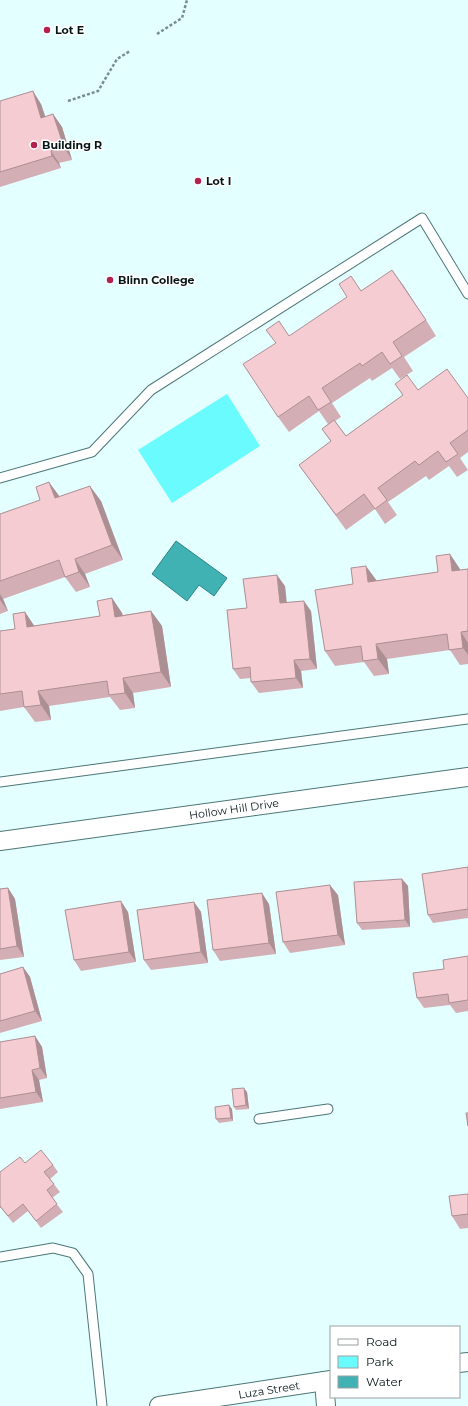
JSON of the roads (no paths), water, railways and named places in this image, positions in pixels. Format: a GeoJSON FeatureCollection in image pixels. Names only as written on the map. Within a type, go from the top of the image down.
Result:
{"type":"FeatureCollection","features":[{"type":"Feature","properties":{"kind":"street","name":"Hollow Hill Drive"},"geometry":{"type":"LineString","coordinates":[[0,841],[468,777]]}},
{"type":"Feature","properties":{"kind":"street","name":"Luza Street"},"geometry":{"type":"LineString","coordinates":[[159,1406],[327,1381]]}},
{"type":"Feature","properties":{"kind":"street"},"geometry":{"type":"LineString","coordinates":[[326,1406],[327,1381]]}},
{"type":"Feature","properties":{"kind":"lane"},"geometry":{"type":"LineString","coordinates":[[0,478],[92,452],[151,390],[422,218],[468,294]]}},
{"type":"Feature","properties":{"kind":"lane"},"geometry":{"type":"LineString","coordinates":[[0,782],[468,719]]}},
{"type":"Feature","properties":{"kind":"lane"},"geometry":{"type":"LineString","coordinates":[[259,1119],[328,1110]]}},
{"type":"Feature","properties":{"kind":"lane"},"geometry":{"type":"LineString","coordinates":[[0,1257],[53,1248],[73,1253],[88,1274],[102,1406]]}},
{"type":"Feature","properties":{"kind":"water"},"geometry":{"type":"Polygon","coordinates":[[[176,541],[227,578],[214,596],[199,585],[187,601],[152,574],[176,541]]]}},
{"type":"Feature","properties":{"kind":"place","name":"Lot E"},"geometry":{"type":"Point","coordinates":[47,30]}},
{"type":"Feature","properties":{"kind":"place","name":"Building R"},"geometry":{"type":"Point","coordinates":[34,145]}},
{"type":"Feature","properties":{"kind":"place","name":"Lot I"},"geometry":{"type":"Point","coordinates":[198,181]}},
{"type":"Feature","properties":{"kind":"place","name":"Blinn College"},"geometry":{"type":"Point","coordinates":[110,280]}}]}
